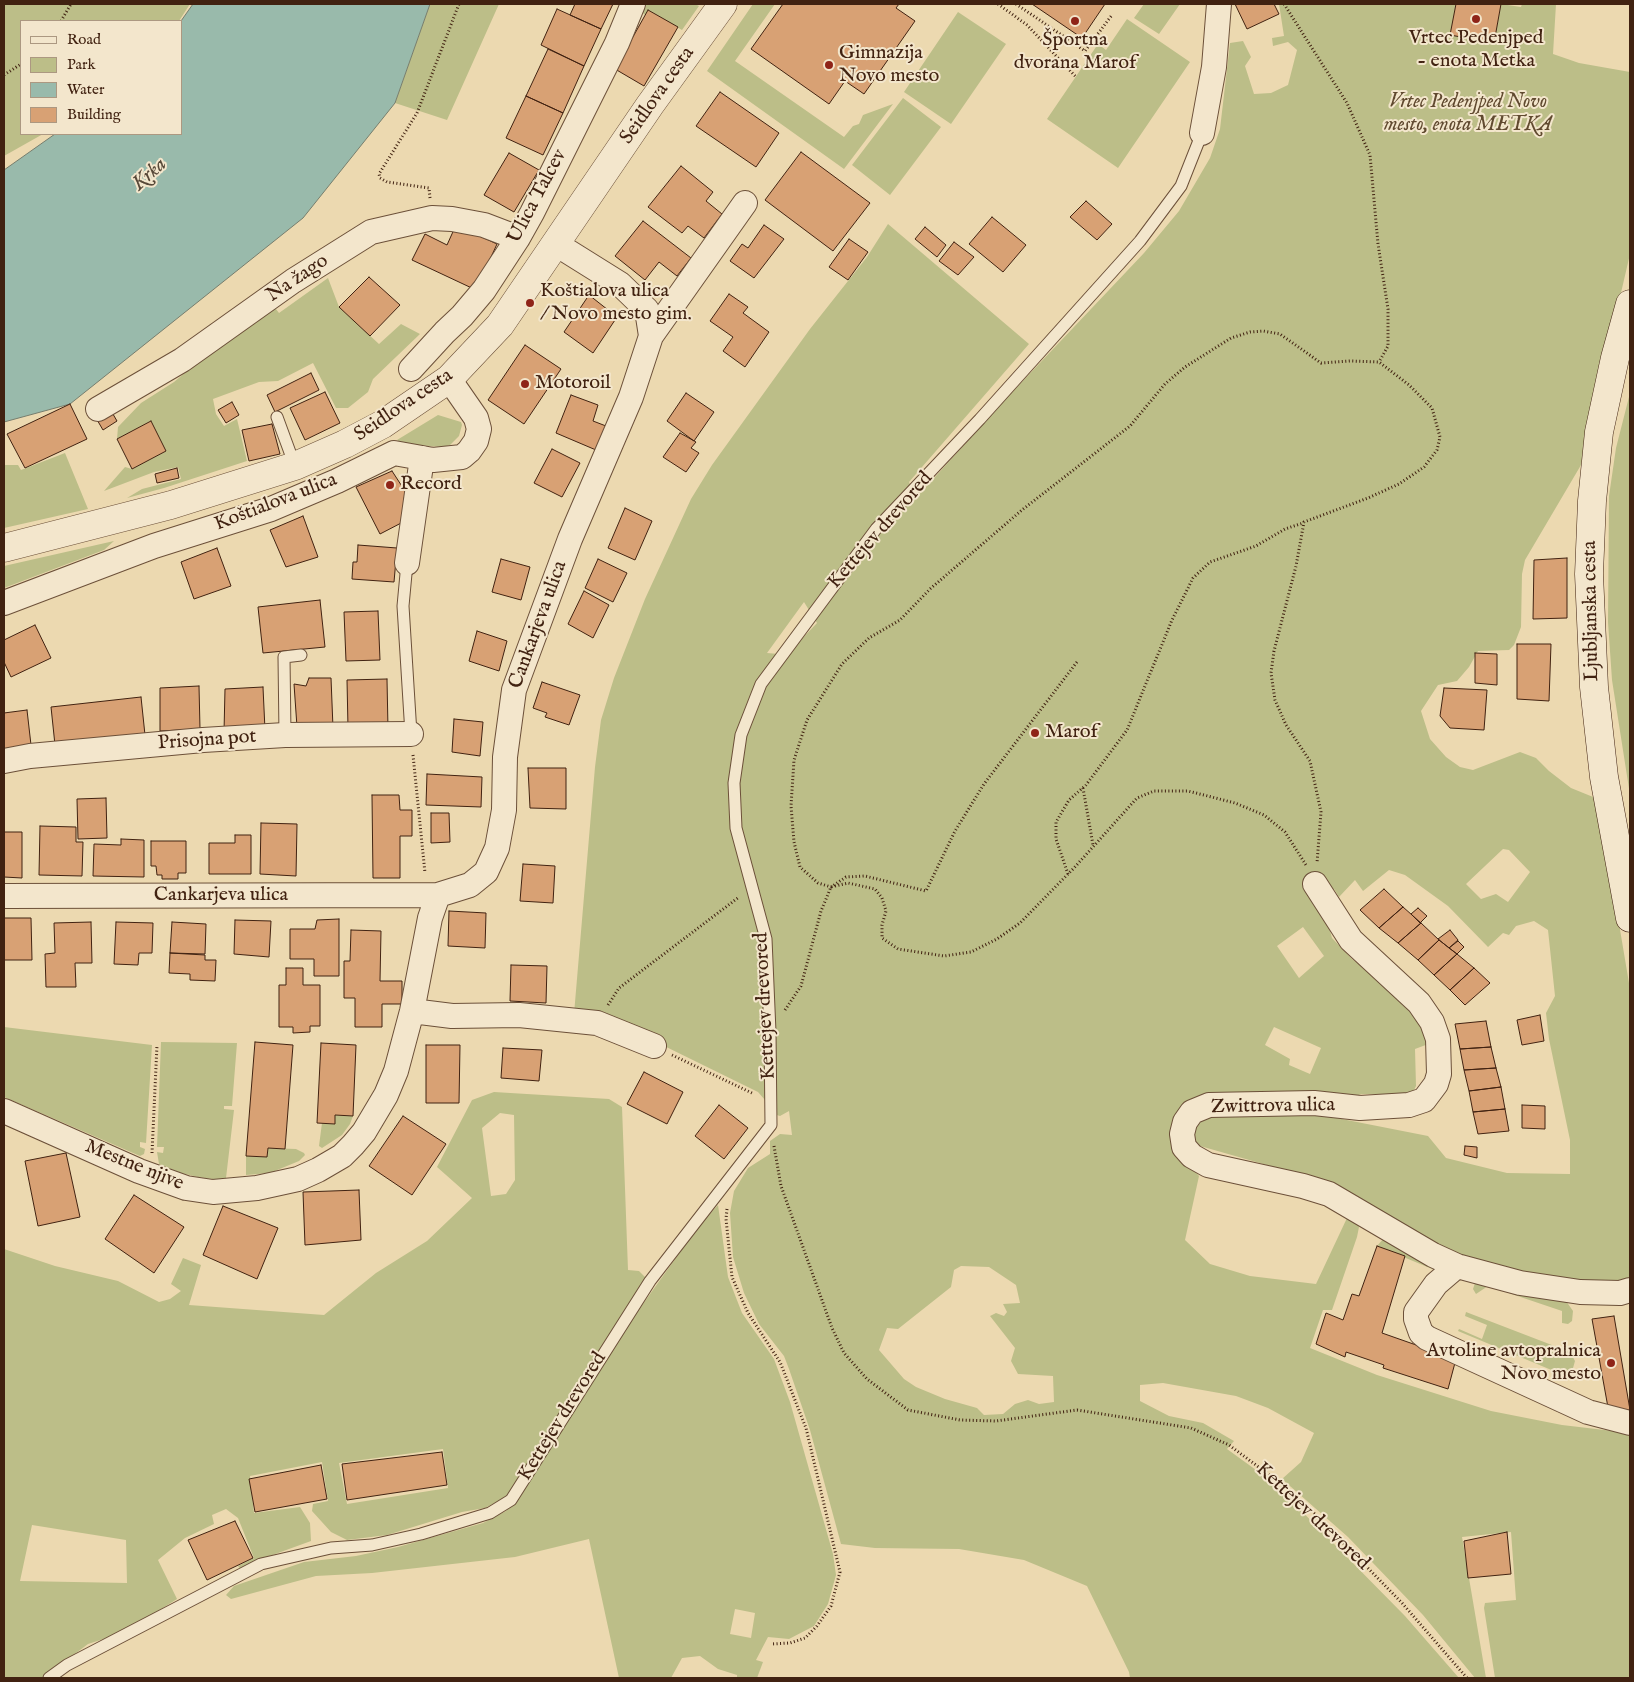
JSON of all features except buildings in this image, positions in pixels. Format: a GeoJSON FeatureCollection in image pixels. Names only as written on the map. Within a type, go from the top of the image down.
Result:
{"type":"FeatureCollection","features":[{"type":"Feature","properties":{"kind":"street","name":"Ulica Talcev"},"geometry":{"type":"LineString","coordinates":[[411,368],[462,316],[484,290],[518,238],[612,52],[633,4]]}},
{"type":"Feature","properties":{"kind":"street","name":"Seidlova cesta"},"geometry":{"type":"LineString","coordinates":[[4,548],[171,505],[295,466],[345,444],[383,424],[449,379],[500,325],[650,105],[723,4]]}},
{"type":"Feature","properties":{"kind":"street","name":"Kettejev drevored"},"geometry":{"type":"LineString","coordinates":[[1202,132],[1214,67],[1219,4]]}},
{"type":"Feature","properties":{"kind":"street","name":"Cankarjeva ulica"},"geometry":{"type":"LineString","coordinates":[[4,896],[434,895],[470,885],[486,872],[497,848],[504,810],[505,757],[514,690],[570,540],[632,397],[651,336],[745,203]]}},
{"type":"Feature","properties":{"kind":"street","name":"Na žago"},"geometry":{"type":"LineString","coordinates":[[98,409],[182,360],[293,280],[371,232],[432,218],[452,219],[484,225],[518,238]]}},
{"type":"Feature","properties":{"kind":"street","name":"Cankarjeva ulica"},"geometry":{"type":"LineString","coordinates":[[556,244],[620,284],[647,310],[651,336]]}},
{"type":"Feature","properties":{"kind":"street","name":"Ljubljanska cesta"},"geometry":{"type":"LineString","coordinates":[[1630,304],[1615,358],[1600,432],[1592,501],[1589,574],[1594,687],[1604,777],[1630,918]]}},
{"type":"Feature","properties":{"kind":"street","name":"Koštialova ulica"},"geometry":{"type":"LineString","coordinates":[[4,603],[154,546],[271,509],[337,481],[394,452],[422,458],[447,460],[462,456],[470,451],[476,441],[479,429],[476,418],[449,379]]}},
{"type":"Feature","properties":{"kind":"street"},"geometry":{"type":"LineString","coordinates":[[407,563],[422,458]]}},
{"type":"Feature","properties":{"kind":"street","name":"Prisojna pot"},"geometry":{"type":"LineString","coordinates":[[4,761],[98,749],[285,735],[410,734]]}},
{"type":"Feature","properties":{"kind":"street","name":"Zwittrova ulica"},"geometry":{"type":"LineString","coordinates":[[1315,884],[1351,940],[1419,1003],[1432,1022],[1438,1038],[1439,1074],[1436,1084],[1424,1100],[1409,1105],[1360,1108],[1314,1103],[1209,1105],[1192,1112],[1185,1122],[1182,1134],[1184,1147],[1192,1156],[1208,1165],[1274,1179],[1329,1194],[1433,1255],[1457,1266],[1520,1283],[1580,1292],[1620,1293],[1630,1290]]}},
{"type":"Feature","properties":{"kind":"street"},"geometry":{"type":"LineString","coordinates":[[434,895],[412,1011],[452,1016],[519,1016],[597,1023],[654,1046]]}},
{"type":"Feature","properties":{"kind":"street","name":"Mestne njive"},"geometry":{"type":"LineString","coordinates":[[4,1111],[167,1183],[214,1192],[257,1188],[298,1179],[342,1156],[364,1132],[386,1095],[396,1071],[412,1011]]}},
{"type":"Feature","properties":{"kind":"street"},"geometry":{"type":"LineString","coordinates":[[1457,1266],[1436,1284],[1416,1312],[1416,1319],[1421,1334],[1588,1412],[1630,1423]]}},
{"type":"Feature","properties":{"kind":"lane","name":"Kettejev drevored"},"geometry":{"type":"LineString","coordinates":[[49,1678],[67,1665],[261,1564],[331,1548],[372,1545],[421,1534],[490,1513],[511,1500],[650,1281],[703,1210],[771,1126],[770,1032],[766,939],[736,828],[734,783],[741,735],[761,684],[876,529],[980,419],[1140,241],[1181,186],[1202,132]]}},
{"type":"Feature","properties":{"kind":"lane"},"geometry":{"type":"LineString","coordinates":[[277,417],[295,466]]}},
{"type":"Feature","properties":{"kind":"lane"},"geometry":{"type":"LineString","coordinates":[[407,563],[403,606],[410,734]]}},
{"type":"Feature","properties":{"kind":"lane"},"geometry":{"type":"LineString","coordinates":[[285,735],[284,657],[300,655]]}},
{"type":"Feature","properties":{"kind":"path"},"geometry":{"type":"LineString","coordinates":[[62,20],[71,4]]}},
{"type":"Feature","properties":{"kind":"path"},"geometry":{"type":"LineString","coordinates":[[432,218],[429,188],[387,182],[380,178],[381,168],[418,113],[459,4]]}},
{"type":"Feature","properties":{"kind":"path"},"geometry":{"type":"LineString","coordinates":[[998,4],[1027,25],[1076,78]]}},
{"type":"Feature","properties":{"kind":"path"},"geometry":{"type":"LineString","coordinates":[[1016,4],[1085,52],[1112,15]]}},
{"type":"Feature","properties":{"kind":"path"},"geometry":{"type":"LineString","coordinates":[[1284,4],[1347,103],[1370,155],[1378,244],[1388,308],[1388,346],[1379,362]]}},
{"type":"Feature","properties":{"kind":"path"},"geometry":{"type":"LineString","coordinates":[[4,75],[20,65]]}},
{"type":"Feature","properties":{"kind":"path"},"geometry":{"type":"LineString","coordinates":[[1068,874],[1056,839],[1056,822],[1069,800],[1083,787],[1127,730],[1172,620],[1193,578],[1210,562],[1256,546],[1285,529],[1368,498],[1399,484],[1424,467],[1437,450],[1440,437],[1432,408],[1409,385],[1379,362],[1321,363],[1280,334],[1263,331],[1250,332],[1231,338],[1165,384],[1130,426],[1007,523],[930,589],[900,620],[869,638],[842,664],[807,720],[794,760],[791,806],[794,842],[800,866],[818,883],[831,887],[848,883],[875,889],[882,898],[886,911],[882,926],[882,938],[898,950],[944,956],[971,952],[1020,923],[1068,874],[1137,798],[1154,791],[1188,791],[1235,802],[1264,815],[1285,832],[1304,860],[1315,884]]}},
{"type":"Feature","properties":{"kind":"path"},"geometry":{"type":"LineString","coordinates":[[1304,522],[1270,674],[1275,700],[1286,725],[1310,761],[1321,812],[1315,884]]}},
{"type":"Feature","properties":{"kind":"path"},"geometry":{"type":"LineString","coordinates":[[770,1032],[801,986],[821,911],[831,887],[846,877],[865,876],[926,891],[955,832],[984,784],[1077,662]]}},
{"type":"Feature","properties":{"kind":"path"},"geometry":{"type":"LineString","coordinates":[[410,734],[434,895]]}},
{"type":"Feature","properties":{"kind":"path"},"geometry":{"type":"LineString","coordinates":[[1083,787],[1093,845]]}},
{"type":"Feature","properties":{"kind":"path"},"geometry":{"type":"LineString","coordinates":[[597,1023],[619,988],[705,924],[752,886]]}},
{"type":"Feature","properties":{"kind":"path"},"geometry":{"type":"LineString","coordinates":[[152,1154],[157,1044]]}},
{"type":"Feature","properties":{"kind":"path"},"geometry":{"type":"LineString","coordinates":[[675,1057],[771,1102]]}},
{"type":"Feature","properties":{"kind":"path","name":"Kettejev drevored"},"geometry":{"type":"LineString","coordinates":[[771,1126],[781,1186],[832,1328],[844,1353],[867,1379],[908,1410],[960,1420],[996,1421],[1077,1410],[1191,1428],[1228,1445],[1276,1480],[1316,1515],[1402,1603],[1467,1678]]}},
{"type":"Feature","properties":{"kind":"path"},"geometry":{"type":"LineString","coordinates":[[730,1179],[726,1218],[732,1277],[748,1314],[780,1362],[806,1428],[840,1572],[831,1606],[817,1626],[805,1638],[790,1643],[771,1644]]}},
{"type":"Feature","properties":{"kind":"green space"},"geometry":{"type":"Polygon","coordinates":[[[4,4],[190,4],[180,20],[20,20],[20,135],[41,135],[4,156],[4,4]]]}},
{"type":"Feature","properties":{"kind":"green space"},"geometry":{"type":"Polygon","coordinates":[[[430,4],[499,4],[447,120],[395,103],[430,4]]]}},
{"type":"Feature","properties":{"kind":"green space"},"geometry":{"type":"Polygon","coordinates":[[[642,4],[695,4],[699,6],[682,30],[648,10],[645,15],[639,9],[642,4]]]}},
{"type":"Feature","properties":{"kind":"green space"},"geometry":{"type":"Polygon","coordinates":[[[753,4],[775,4],[735,61],[844,137],[853,126],[859,124],[863,115],[893,104],[844,169],[707,71],[753,4]]]}},
{"type":"Feature","properties":{"kind":"green space"},"geometry":{"type":"Polygon","coordinates":[[[1144,4],[1180,4],[1159,34],[1134,18],[1144,4]]]}},
{"type":"Feature","properties":{"kind":"green space","name":"Vrtec Pedenjped Novo mesto, enota METKA"},"geometry":{"type":"Polygon","coordinates":[[[1279,4],[1456,4],[1450,35],[1494,43],[1501,4],[1521,7],[1522,4],[1556,4],[1553,54],[1579,63],[1630,72],[1630,254],[1581,465],[1525,560],[1522,574],[1521,627],[1514,645],[1509,650],[1478,651],[1469,667],[1457,681],[1438,685],[1421,711],[1430,739],[1446,757],[1460,767],[1473,770],[1520,752],[1536,758],[1571,788],[1598,799],[1630,989],[1630,1283],[1622,1286],[1584,1287],[1451,1255],[1414,1234],[1366,1201],[1323,1181],[1193,1144],[1188,1135],[1196,1117],[1207,1113],[1222,1109],[1301,1111],[1428,1136],[1446,1158],[1507,1173],[1570,1174],[1570,1140],[1549,1039],[1546,1013],[1555,996],[1548,930],[1534,921],[1516,926],[1509,935],[1503,933],[1488,947],[1448,906],[1405,875],[1389,870],[1363,891],[1355,880],[1339,897],[1334,889],[1320,894],[1334,919],[1329,927],[1332,938],[1352,959],[1399,994],[1423,1020],[1431,1043],[1415,1049],[1416,1086],[1412,1094],[1361,1094],[1348,1100],[1266,1095],[1202,1100],[1184,1112],[1177,1122],[1174,1147],[1199,1176],[1185,1240],[1210,1264],[1250,1276],[1316,1284],[1347,1218],[1352,1217],[1359,1227],[1357,1237],[1332,1310],[1323,1310],[1310,1348],[1377,1375],[1491,1411],[1562,1425],[1630,1433],[1630,1678],[1495,1678],[1484,1608],[1485,1603],[1516,1600],[1511,1532],[1462,1537],[1486,1678],[1475,1678],[1423,1615],[1348,1537],[1282,1479],[1301,1462],[1314,1433],[1268,1408],[1236,1396],[1163,1383],[1140,1385],[1140,1401],[1169,1416],[1203,1423],[1234,1441],[1227,1449],[1274,1483],[1405,1616],[1459,1678],[1130,1678],[1129,1672],[1087,1586],[1024,1560],[959,1549],[875,1548],[841,1544],[810,1430],[789,1369],[784,1356],[759,1324],[744,1293],[733,1257],[730,1213],[734,1191],[748,1168],[770,1154],[770,1141],[780,1134],[792,1135],[789,1111],[780,1116],[767,1112],[765,1100],[758,1092],[618,1025],[574,1014],[595,767],[601,720],[614,678],[645,599],[691,499],[712,465],[810,329],[867,257],[888,224],[1029,344],[909,482],[916,498],[1002,403],[1144,253],[1179,211],[1210,158],[1220,129],[1230,43],[1243,41],[1251,57],[1245,66],[1254,94],[1271,93],[1288,85],[1297,50],[1288,42],[1273,46],[1272,38],[1284,36],[1279,4]],[[804,602],[767,653],[779,654],[783,663],[796,645],[817,623],[804,602]],[[1503,849],[1466,884],[1481,899],[1496,894],[1508,902],[1530,872],[1509,850],[1503,849]],[[1303,927],[1277,946],[1299,978],[1324,956],[1303,927]],[[1274,1027],[1265,1045],[1290,1059],[1289,1065],[1310,1074],[1321,1048],[1274,1027]],[[961,1266],[954,1270],[951,1287],[898,1329],[887,1328],[879,1350],[904,1379],[916,1387],[945,1399],[977,1408],[984,1415],[1003,1414],[1015,1404],[1028,1400],[1039,1404],[1054,1402],[1053,1376],[1018,1374],[1011,1361],[1015,1348],[990,1316],[996,1313],[1004,1316],[1007,1312],[1003,1304],[1020,1303],[1016,1285],[989,1267],[961,1266]]]}},
{"type":"Feature","properties":{"kind":"green space"},"geometry":{"type":"Polygon","coordinates":[[[958,12],[1006,44],[951,124],[904,92],[958,12]]]}},
{"type":"Feature","properties":{"kind":"green space"},"geometry":{"type":"Polygon","coordinates":[[[1127,19],[1190,62],[1118,168],[1047,119],[1098,44],[1106,50],[1127,19]]]}},
{"type":"Feature","properties":{"kind":"green space"},"geometry":{"type":"Polygon","coordinates":[[[903,98],[941,127],[890,195],[852,165],[903,98]]]}},
{"type":"Feature","properties":{"kind":"green space"},"geometry":{"type":"Polygon","coordinates":[[[328,278],[339,307],[379,344],[401,324],[420,334],[373,379],[368,392],[348,408],[336,408],[313,363],[278,381],[259,382],[213,399],[216,414],[224,426],[237,419],[247,461],[127,498],[142,489],[181,479],[178,467],[154,472],[104,491],[125,467],[132,469],[166,451],[151,421],[117,439],[118,427],[141,403],[174,382],[270,301],[279,313],[328,278]]]}},
{"type":"Feature","properties":{"kind":"green space"},"geometry":{"type":"Polygon","coordinates":[[[1630,393],[1630,795],[1612,680],[1608,622],[1609,496],[1616,448],[1630,393]]]}},
{"type":"Feature","properties":{"kind":"green space"},"geometry":{"type":"Polygon","coordinates":[[[438,415],[461,422],[459,436],[450,445],[443,447],[403,444],[397,440],[438,415]]]}},
{"type":"Feature","properties":{"kind":"green space"},"geometry":{"type":"Polygon","coordinates":[[[65,453],[88,509],[4,528],[4,465],[18,465],[21,470],[65,453]]]}},
{"type":"Feature","properties":{"kind":"green space"},"geometry":{"type":"Polygon","coordinates":[[[114,541],[104,550],[4,588],[4,566],[114,541]]]}},
{"type":"Feature","properties":{"kind":"green space"},"geometry":{"type":"Polygon","coordinates":[[[4,1027],[152,1045],[146,1143],[140,1142],[140,1147],[145,1149],[144,1154],[140,1156],[4,1097],[4,1027]]]}},
{"type":"Feature","properties":{"kind":"green space"},"geometry":{"type":"Polygon","coordinates":[[[161,1042],[237,1043],[232,1106],[224,1106],[224,1109],[234,1110],[226,1178],[220,1180],[198,1177],[181,1173],[159,1164],[157,1152],[163,1153],[164,1147],[157,1147],[161,1042]]]}},
{"type":"Feature","properties":{"kind":"green space"},"geometry":{"type":"Polygon","coordinates":[[[494,1092],[609,1099],[622,1107],[628,1270],[639,1271],[646,1278],[506,1497],[485,1508],[462,1512],[387,1535],[347,1540],[331,1532],[312,1511],[313,1504],[328,1501],[322,1462],[250,1476],[254,1513],[300,1507],[310,1523],[311,1541],[267,1557],[241,1570],[238,1566],[254,1558],[238,1518],[226,1509],[212,1515],[214,1524],[185,1538],[158,1560],[177,1599],[125,1632],[88,1644],[43,1678],[4,1678],[4,1249],[55,1266],[118,1281],[159,1302],[170,1299],[181,1291],[171,1284],[183,1258],[201,1265],[189,1305],[324,1315],[376,1273],[427,1241],[472,1198],[437,1167],[472,1100],[494,1092]],[[500,1113],[482,1128],[491,1196],[506,1194],[515,1180],[514,1115],[500,1113]],[[443,1449],[339,1463],[347,1504],[448,1488],[443,1449]],[[32,1525],[20,1581],[127,1583],[126,1540],[32,1525]]]}},
{"type":"Feature","properties":{"kind":"green space"},"geometry":{"type":"Polygon","coordinates":[[[335,1115],[353,1116],[342,1135],[322,1148],[319,1146],[322,1123],[334,1124],[335,1115]]]}},
{"type":"Feature","properties":{"kind":"green space"},"geometry":{"type":"Polygon","coordinates":[[[268,1148],[296,1149],[305,1155],[299,1161],[270,1173],[246,1175],[246,1156],[267,1157],[268,1148]]]}},
{"type":"Feature","properties":{"kind":"green space"},"geometry":{"type":"Polygon","coordinates":[[[718,1205],[728,1277],[742,1313],[774,1359],[790,1402],[833,1554],[836,1575],[828,1604],[814,1626],[789,1639],[768,1637],[756,1660],[763,1662],[757,1678],[737,1678],[737,1675],[718,1669],[700,1656],[682,1658],[671,1678],[619,1678],[589,1539],[515,1557],[372,1573],[316,1576],[231,1599],[226,1595],[234,1586],[304,1562],[356,1556],[398,1547],[483,1523],[506,1511],[518,1497],[610,1350],[698,1227],[718,1205]],[[735,1609],[730,1634],[751,1638],[755,1613],[735,1609]]]}},
{"type":"Feature","properties":{"kind":"green space"},"geometry":{"type":"Polygon","coordinates":[[[1384,1238],[1431,1263],[1437,1271],[1377,1246],[1384,1238]]]}},
{"type":"Feature","properties":{"kind":"green space"},"geometry":{"type":"Polygon","coordinates":[[[1475,1283],[1566,1301],[1573,1311],[1572,1321],[1568,1324],[1562,1323],[1562,1311],[1488,1286],[1476,1294],[1473,1289],[1475,1283]]]}},
{"type":"Feature","properties":{"kind":"green space"},"geometry":{"type":"Polygon","coordinates":[[[1466,1312],[1570,1352],[1575,1361],[1573,1368],[1569,1374],[1561,1374],[1458,1331],[1459,1329],[1482,1339],[1487,1325],[1465,1316],[1466,1312]]]}},
{"type":"Feature","properties":{"kind":"water","name":"Krka"},"geometry":{"type":"Polygon","coordinates":[[[193,4],[430,4],[395,103],[303,218],[70,404],[4,422],[4,170],[54,135],[182,135],[182,20],[193,4]]]}},
{"type":"Feature","properties":{"kind":"place","name":"Vrtec Pedenjped - enota Metka"},"geometry":{"type":"Point","coordinates":[1476,19]}},
{"type":"Feature","properties":{"kind":"place","name":"Športna dvorana Marof"},"geometry":{"type":"Point","coordinates":[1075,21]}},
{"type":"Feature","properties":{"kind":"place","name":"Gimnazija Novo mesto"},"geometry":{"type":"Point","coordinates":[829,65]}},
{"type":"Feature","properties":{"kind":"place","name":"Koštialova ulica / Novo mesto gim."},"geometry":{"type":"Point","coordinates":[530,303]}},
{"type":"Feature","properties":{"kind":"place","name":"Motoroil"},"geometry":{"type":"Point","coordinates":[525,384]}},
{"type":"Feature","properties":{"kind":"place","name":"Record"},"geometry":{"type":"Point","coordinates":[390,485]}},
{"type":"Feature","properties":{"kind":"place","name":"Marof"},"geometry":{"type":"Point","coordinates":[1035,733]}},
{"type":"Feature","properties":{"kind":"place","name":"Avtoline avtopralnica Novo mesto"},"geometry":{"type":"Point","coordinates":[1611,1363]}}]}
